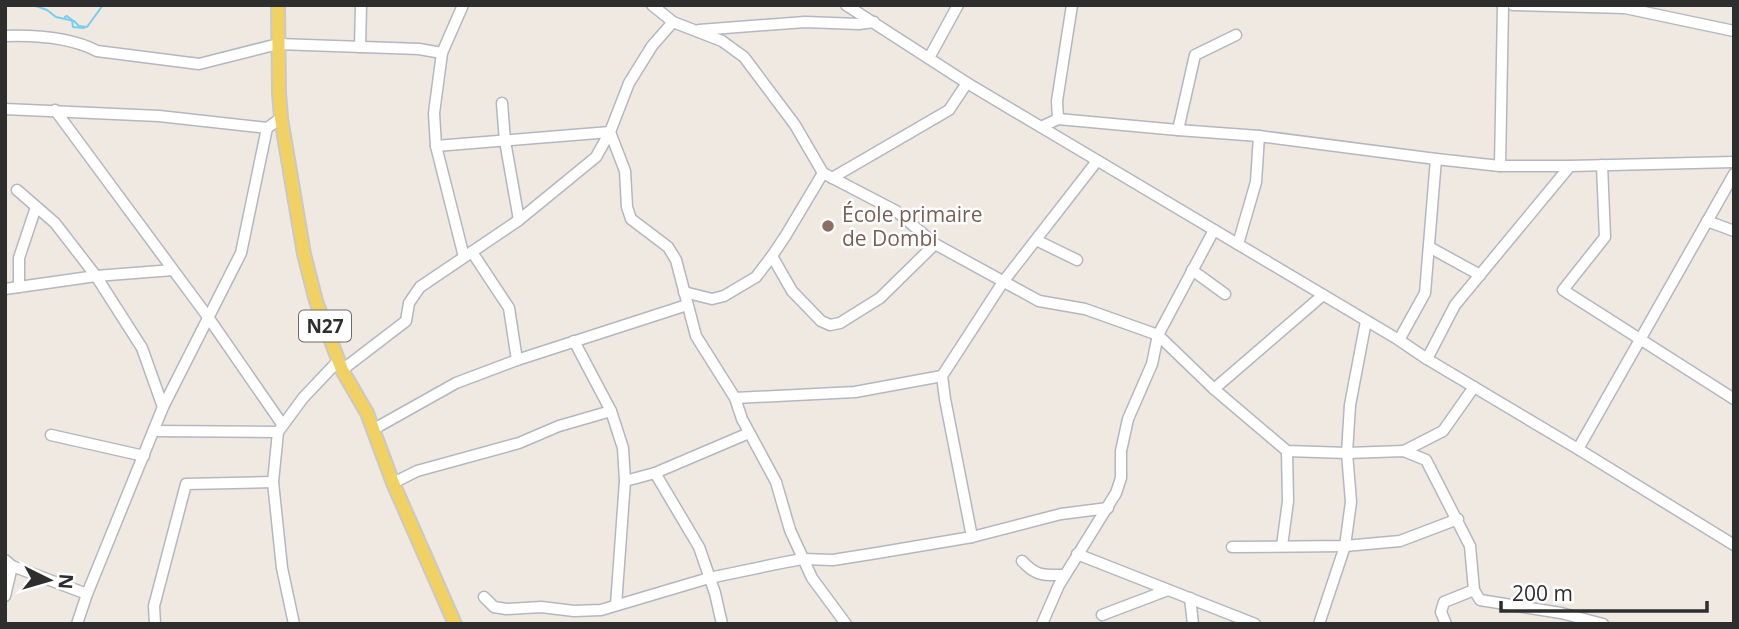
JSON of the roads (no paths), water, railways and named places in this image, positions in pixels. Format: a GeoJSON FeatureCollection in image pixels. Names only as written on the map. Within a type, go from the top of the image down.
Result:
{"type":"FeatureCollection","features":[{"type":"Feature","properties":{"kind":"main road","name":"N27"},"geometry":{"type":"LineString","coordinates":[[278,5],[281,118],[304,254],[316,301],[340,365],[367,413],[393,482],[455,624]]}},
{"type":"Feature","properties":{"kind":"street"},"geometry":{"type":"LineString","coordinates":[[360,47],[361,5]]}},
{"type":"Feature","properties":{"kind":"street"},"geometry":{"type":"LineString","coordinates":[[463,5],[442,53],[434,113],[436,146],[468,255],[509,308],[517,360]]}},
{"type":"Feature","properties":{"kind":"street"},"geometry":{"type":"LineString","coordinates":[[652,5],[673,22],[722,41],[744,57],[795,125],[827,176],[896,211],[935,244],[1039,301],[1085,309],[1158,335],[1214,389],[1287,451],[1404,451],[1426,460],[1470,546],[1474,590],[1480,600],[1561,613],[1603,624]]}},
{"type":"Feature","properties":{"kind":"street"},"geometry":{"type":"LineString","coordinates":[[846,5],[967,83],[1399,340],[1734,545]]}},
{"type":"Feature","properties":{"kind":"street"},"geometry":{"type":"LineString","coordinates":[[929,58],[958,5]]}},
{"type":"Feature","properties":{"kind":"street"},"geometry":{"type":"LineString","coordinates":[[1058,119],[1057,101],[1072,5]]}},
{"type":"Feature","properties":{"kind":"street"},"geometry":{"type":"LineString","coordinates":[[1500,166],[1503,5]]}},
{"type":"Feature","properties":{"kind":"street"},"geometry":{"type":"LineString","coordinates":[[1513,5],[1625,6],[1734,31]]}},
{"type":"Feature","properties":{"kind":"street"},"geometry":{"type":"LineString","coordinates":[[294,624],[282,568],[273,481],[280,428],[303,398],[340,365],[406,321],[409,303],[420,287],[519,220],[596,158],[610,132],[629,83],[652,46],[673,22]]}},
{"type":"Feature","properties":{"kind":"street"},"geometry":{"type":"LineString","coordinates":[[695,30],[805,22],[874,22]]}},
{"type":"Feature","properties":{"kind":"street"},"geometry":{"type":"LineString","coordinates":[[5,36],[33,35],[84,44],[97,51],[199,64],[278,44],[419,49],[442,53]]}},
{"type":"Feature","properties":{"kind":"street"},"geometry":{"type":"LineString","coordinates":[[1178,130],[1195,55],[1236,35]]}},
{"type":"Feature","properties":{"kind":"street"},"geometry":{"type":"LineString","coordinates":[[684,292],[712,299],[724,296],[756,277],[827,176],[949,110],[967,83]]}},
{"type":"Feature","properties":{"kind":"street"},"geometry":{"type":"LineString","coordinates":[[502,103],[505,141],[519,220]]}},
{"type":"Feature","properties":{"kind":"street"},"geometry":{"type":"LineString","coordinates":[[5,109],[159,116],[267,128],[281,118]]}},
{"type":"Feature","properties":{"kind":"street"},"geometry":{"type":"LineString","coordinates":[[55,110],[208,317],[280,428]]}},
{"type":"Feature","properties":{"kind":"street"},"geometry":{"type":"LineString","coordinates":[[1041,127],[1058,119],[1259,136],[1500,166],[1734,162]]}},
{"type":"Feature","properties":{"kind":"street"},"geometry":{"type":"LineString","coordinates":[[77,624],[163,407],[241,253],[267,128]]}},
{"type":"Feature","properties":{"kind":"street"},"geometry":{"type":"LineString","coordinates":[[436,146],[610,132]]}},
{"type":"Feature","properties":{"kind":"street"},"geometry":{"type":"LineString","coordinates":[[610,132],[625,171],[627,207],[631,219],[668,247],[676,260],[696,336],[735,398],[742,419],[776,482],[790,530],[812,578],[846,624]]}},
{"type":"Feature","properties":{"kind":"street"},"geometry":{"type":"LineString","coordinates":[[1238,244],[1256,181],[1259,136]]}},
{"type":"Feature","properties":{"kind":"street"},"geometry":{"type":"LineString","coordinates":[[1399,340],[1425,293],[1436,159]]}},
{"type":"Feature","properties":{"kind":"street"},"geometry":{"type":"LineString","coordinates":[[972,537],[942,376],[1003,282],[1097,161]]}},
{"type":"Feature","properties":{"kind":"street"},"geometry":{"type":"LineString","coordinates":[[1602,165],[1605,237],[1563,290],[1734,399]]}},
{"type":"Feature","properties":{"kind":"street"},"geometry":{"type":"LineString","coordinates":[[1427,359],[1455,305],[1570,166]]}},
{"type":"Feature","properties":{"kind":"street"},"geometry":{"type":"LineString","coordinates":[[1578,449],[1734,174]]}},
{"type":"Feature","properties":{"kind":"street"},"geometry":{"type":"LineString","coordinates":[[17,190],[55,223],[96,276],[142,348],[163,407]]}},
{"type":"Feature","properties":{"kind":"street"},"geometry":{"type":"LineString","coordinates":[[19,287],[19,258],[36,207]]}},
{"type":"Feature","properties":{"kind":"street"},"geometry":{"type":"LineString","coordinates":[[1707,221],[1734,232]]}},
{"type":"Feature","properties":{"kind":"street"},"geometry":{"type":"LineString","coordinates":[[1042,624],[1065,575],[1116,493],[1121,478],[1121,452],[1129,419],[1152,365],[1158,335],[1214,230]]}},
{"type":"Feature","properties":{"kind":"street"},"geometry":{"type":"LineString","coordinates":[[1036,240],[1077,260]]}},
{"type":"Feature","properties":{"kind":"street"},"geometry":{"type":"LineString","coordinates":[[772,256],[792,291],[821,321],[830,325],[840,323],[880,298],[935,244]]}},
{"type":"Feature","properties":{"kind":"street"},"geometry":{"type":"LineString","coordinates":[[1429,247],[1480,275]]}},
{"type":"Feature","properties":{"kind":"street"},"geometry":{"type":"LineString","coordinates":[[5,289],[96,276],[173,270]]}},
{"type":"Feature","properties":{"kind":"street"},"geometry":{"type":"LineString","coordinates":[[1192,270],[1225,294]]}},
{"type":"Feature","properties":{"kind":"street"},"geometry":{"type":"LineString","coordinates":[[1214,389],[1323,295]]}},
{"type":"Feature","properties":{"kind":"street"},"geometry":{"type":"LineString","coordinates":[[374,429],[456,383],[517,360],[687,305]]}},
{"type":"Feature","properties":{"kind":"street"},"geometry":{"type":"LineString","coordinates":[[1319,624],[1345,546],[1351,502],[1348,453],[1350,405],[1366,321]]}},
{"type":"Feature","properties":{"kind":"street"},"geometry":{"type":"LineString","coordinates":[[574,341],[611,411],[623,447],[625,481],[616,605]]}},
{"type":"Feature","properties":{"kind":"street"},"geometry":{"type":"LineString","coordinates":[[735,398],[855,392],[942,376]]}},
{"type":"Feature","properties":{"kind":"street"},"geometry":{"type":"LineString","coordinates":[[1404,451],[1443,431],[1475,387]]}},
{"type":"Feature","properties":{"kind":"street"},"geometry":{"type":"LineString","coordinates":[[393,482],[417,471],[519,443],[559,426],[611,411]]}},
{"type":"Feature","properties":{"kind":"street"},"geometry":{"type":"LineString","coordinates":[[154,431],[280,428]]}},
{"type":"Feature","properties":{"kind":"street"},"geometry":{"type":"LineString","coordinates":[[625,481],[655,473],[750,433]]}},
{"type":"Feature","properties":{"kind":"street"},"geometry":{"type":"LineString","coordinates":[[51,435],[144,456]]}},
{"type":"Feature","properties":{"kind":"street"},"geometry":{"type":"LineString","coordinates":[[1282,546],[1288,501],[1287,451]]}},
{"type":"Feature","properties":{"kind":"street"},"geometry":{"type":"LineString","coordinates":[[655,473],[699,547],[715,593],[722,624]]}},
{"type":"Feature","properties":{"kind":"street"},"geometry":{"type":"LineString","coordinates":[[155,624],[154,606],[186,484],[273,481]]}},
{"type":"Feature","properties":{"kind":"street"},"geometry":{"type":"LineString","coordinates":[[484,597],[494,607],[506,609],[541,607],[601,610],[709,578],[803,559],[833,560],[972,537],[1061,514],[1108,508]]}},
{"type":"Feature","properties":{"kind":"street"},"geometry":{"type":"LineString","coordinates":[[1231,547],[1345,546],[1400,541],[1458,519]]}},
{"type":"Feature","properties":{"kind":"street"},"geometry":{"type":"LineString","coordinates":[[1077,554],[1255,624]]}},
{"type":"Feature","properties":{"kind":"street"},"geometry":{"type":"LineString","coordinates":[[1022,561],[1031,571],[1042,575],[1065,575]]}},
{"type":"Feature","properties":{"kind":"street"},"geometry":{"type":"LineString","coordinates":[[5,596],[9,563],[87,594]]}},
{"type":"Feature","properties":{"kind":"street"},"geometry":{"type":"LineString","coordinates":[[1102,615],[1168,590]]}},
{"type":"Feature","properties":{"kind":"street"},"geometry":{"type":"LineString","coordinates":[[1446,624],[1441,612],[1444,602],[1474,590]]}},
{"type":"Feature","properties":{"kind":"street"},"geometry":{"type":"LineString","coordinates":[[1191,598],[1193,624]]}},
{"type":"Feature","properties":{"kind":"waterway"},"geometry":{"type":"LineString","coordinates":[[33,5],[56,17],[87,27],[103,5]]}},
{"type":"Feature","properties":{"kind":"waterway"},"geometry":{"type":"LineString","coordinates":[[65,17],[72,20],[73,27],[84,28]]}},
{"type":"Feature","properties":{"kind":"place","name":"École primaire de Dombi"},"geometry":{"type":"Point","coordinates":[828,226]}}]}
